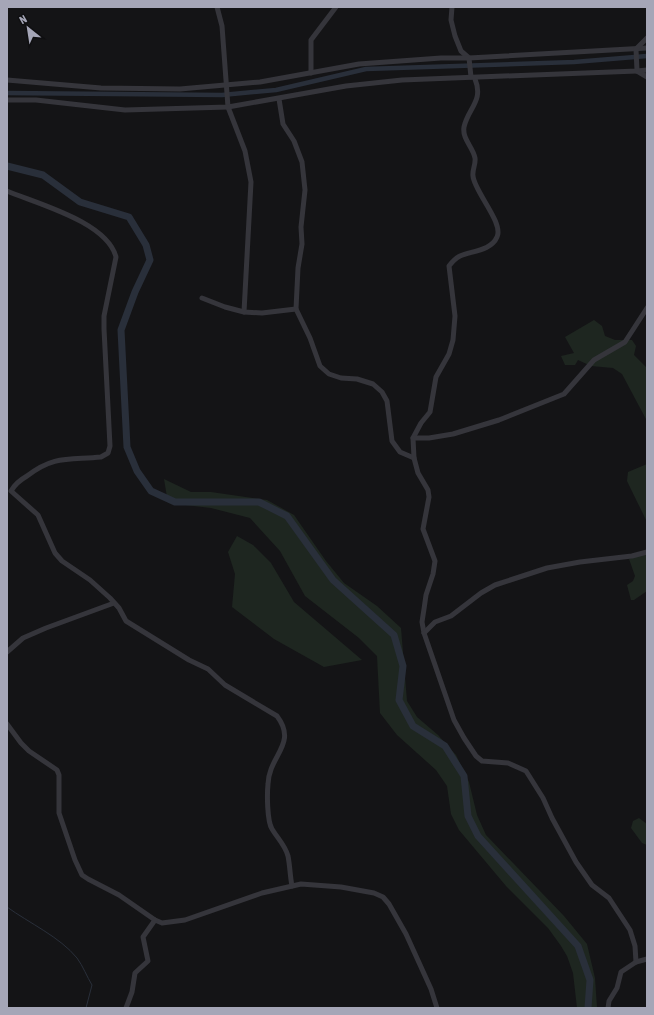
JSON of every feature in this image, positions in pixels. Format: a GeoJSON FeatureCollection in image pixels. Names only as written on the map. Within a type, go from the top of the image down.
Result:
{"type":"FeatureCollection","features":[{"type":"Feature","properties":{"kind":"street"},"geometry":{"type":"LineString","coordinates":[[217,7],[222,26],[224,73],[228,104],[245,151],[251,182],[244,312]]}},
{"type":"Feature","properties":{"kind":"street"},"geometry":{"type":"LineString","coordinates":[[311,73],[311,40],[336,7]]}},
{"type":"Feature","properties":{"kind":"street"},"geometry":{"type":"LineString","coordinates":[[452,7],[451,20],[455,36],[461,51],[469,58],[473,78],[478,87],[476,101],[466,119],[464,136],[475,158],[473,179],[496,224],[498,233],[497,238],[484,248],[461,255],[449,266],[455,316],[453,340],[449,354],[436,377],[430,412],[421,423],[413,438],[414,458],[418,473],[428,490],[429,497],[423,529],[435,561],[433,574],[426,595],[422,622],[424,633],[454,720],[464,738],[476,756],[482,761],[508,763],[526,771],[544,798],[552,818],[576,862],[592,885],[609,898],[630,930],[635,946],[636,962]]}},
{"type":"Feature","properties":{"kind":"street"},"geometry":{"type":"LineString","coordinates":[[636,69],[636,51],[647,38]]}},
{"type":"Feature","properties":{"kind":"street"},"geometry":{"type":"LineString","coordinates":[[7,80],[128,90],[227,89],[359,64],[441,58],[636,51],[647,48]]}},
{"type":"Feature","properties":{"kind":"street"},"geometry":{"type":"LineString","coordinates":[[636,69],[647,76]]}},
{"type":"Feature","properties":{"kind":"street"},"geometry":{"type":"LineString","coordinates":[[7,100],[36,100],[125,110],[228,104],[279,99],[346,86],[402,80],[473,78],[636,69],[647,70]]}},
{"type":"Feature","properties":{"kind":"street"},"geometry":{"type":"LineString","coordinates":[[279,99],[284,124],[294,141],[302,162],[302,244],[298,268],[296,309],[310,338],[320,366],[329,374],[341,378],[357,379],[373,384],[382,392],[387,401],[392,441],[400,452],[414,458]]}},
{"type":"Feature","properties":{"kind":"street"},"geometry":{"type":"LineString","coordinates":[[7,191],[86,225],[110,244],[116,257],[104,323],[110,446],[108,454],[101,457],[51,462],[35,469],[9,489],[38,515],[55,553],[62,561],[90,580],[119,608],[126,621],[189,660],[208,669],[226,685],[277,716],[283,723],[286,737],[284,745],[274,762],[268,783],[269,815],[272,829],[284,845],[288,856],[292,886]]}},
{"type":"Feature","properties":{"kind":"street"},"geometry":{"type":"LineString","coordinates":[[202,298],[225,307],[244,312],[262,313],[296,309]]}},
{"type":"Feature","properties":{"kind":"street"},"geometry":{"type":"LineString","coordinates":[[413,438],[429,438],[453,434],[499,420],[564,394],[594,360],[625,342],[647,308]]}},
{"type":"Feature","properties":{"kind":"street"},"geometry":{"type":"LineString","coordinates":[[424,633],[436,622],[451,616],[481,593],[495,585],[547,568],[580,562],[632,556],[647,552]]}},
{"type":"Feature","properties":{"kind":"street"},"geometry":{"type":"LineString","coordinates":[[7,652],[23,638],[114,603]]}},
{"type":"Feature","properties":{"kind":"street"},"geometry":{"type":"LineString","coordinates":[[7,724],[29,751],[57,770],[59,775],[59,813],[82,876],[119,894],[155,920],[171,923],[185,920],[262,893],[301,884],[356,889],[374,893],[383,897],[389,904],[409,940],[432,989],[437,1008]]}},
{"type":"Feature","properties":{"kind":"street"},"geometry":{"type":"LineString","coordinates":[[126,1008],[132,992],[135,974],[148,961],[143,937],[155,920]]}},
{"type":"Feature","properties":{"kind":"street"},"geometry":{"type":"LineString","coordinates":[[608,1008],[609,1001],[617,988],[621,972],[636,962],[647,959]]}},
{"type":"Feature","properties":{"kind":"shaded area"},"geometry":{"type":"Polygon","coordinates":[[[594,320],[602,326],[605,336],[615,340],[632,340],[636,346],[634,355],[647,368],[647,421],[622,374],[613,368],[591,366],[578,360],[575,365],[565,365],[561,356],[574,353],[565,337],[594,320]]]}},
{"type":"Feature","properties":{"kind":"shaded area"},"geometry":{"type":"Polygon","coordinates":[[[647,464],[647,522],[627,481],[628,472],[647,464]]]}},
{"type":"Feature","properties":{"kind":"shaded area"},"geometry":{"type":"Polygon","coordinates":[[[164,479],[191,492],[211,492],[267,500],[294,515],[326,561],[344,583],[377,606],[401,628],[407,701],[417,717],[438,735],[456,755],[469,782],[477,815],[486,835],[564,916],[587,944],[595,978],[597,1008],[577,1008],[573,973],[567,956],[561,946],[548,928],[506,886],[459,830],[451,814],[447,786],[436,770],[397,735],[380,713],[377,656],[359,638],[305,596],[280,551],[250,518],[211,508],[168,503],[164,479]]]}},
{"type":"Feature","properties":{"kind":"shaded area"},"geometry":{"type":"Polygon","coordinates":[[[237,536],[253,545],[271,563],[294,602],[362,660],[324,667],[274,639],[232,607],[235,574],[228,552],[237,536]]]}},
{"type":"Feature","properties":{"kind":"shaded area"},"geometry":{"type":"Polygon","coordinates":[[[647,553],[647,591],[634,600],[631,600],[627,585],[633,581],[635,576],[629,559],[647,553]]]}},
{"type":"Feature","properties":{"kind":"shaded area"},"geometry":{"type":"Polygon","coordinates":[[[639,818],[647,824],[647,845],[642,843],[631,828],[633,821],[639,818]]]}},
{"type":"Feature","properties":{"kind":"waterway"},"geometry":{"type":"LineString","coordinates":[[7,93],[222,95],[276,90],[366,69],[574,62],[647,56]]}},
{"type":"Feature","properties":{"kind":"waterway"},"geometry":{"type":"LineString","coordinates":[[7,166],[43,175],[80,202],[129,217],[146,245],[150,260],[135,292],[121,330],[127,447],[137,471],[151,491],[175,502],[259,502],[287,516],[333,580],[394,635],[403,666],[399,700],[413,726],[445,746],[464,776],[468,816],[478,836],[578,946],[590,980],[588,1008]]}},
{"type":"Feature","properties":{"kind":"waterway"},"geometry":{"type":"LineString","coordinates":[[7,907],[62,943],[77,958],[92,985],[86,1008]]}}]}
